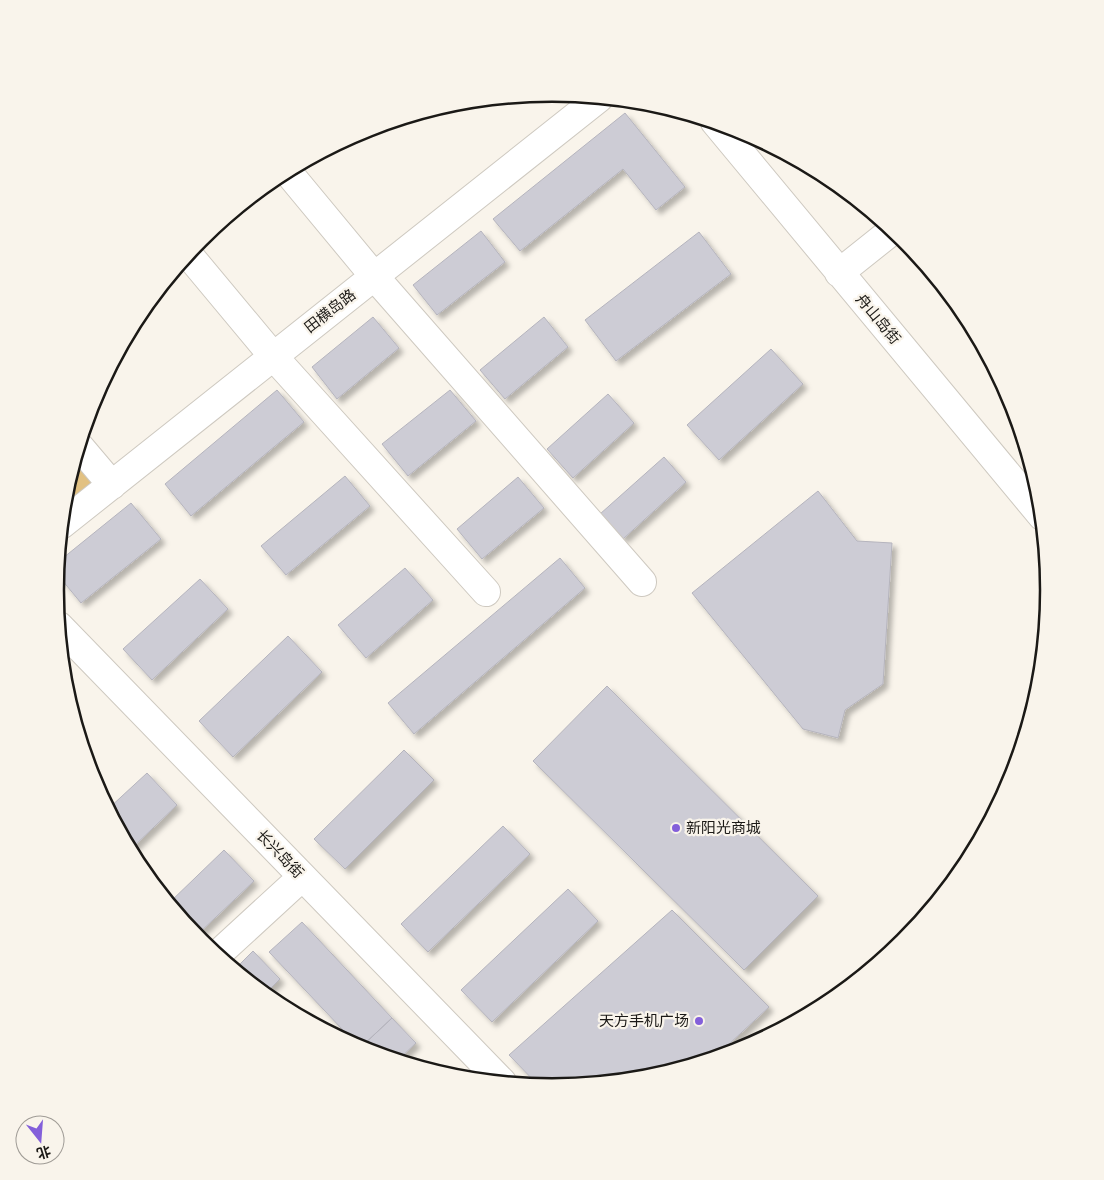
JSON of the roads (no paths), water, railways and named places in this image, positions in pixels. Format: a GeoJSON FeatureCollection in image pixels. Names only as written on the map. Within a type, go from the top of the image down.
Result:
{"type":"FeatureCollection","features":[{"type":"Feature","properties":{"kind":"street","name":"田横岛路"},"geometry":{"type":"LineString","coordinates":[[69,519],[592,104]]}},
{"type":"Feature","properties":{"kind":"street","name":"舟山岛街"},"geometry":{"type":"LineString","coordinates":[[725,134],[1033,505]]}},
{"type":"Feature","properties":{"kind":"street"},"geometry":{"type":"LineString","coordinates":[[292,177],[374,276],[642,582]]}},
{"type":"Feature","properties":{"kind":"street"},"geometry":{"type":"LineString","coordinates":[[839,273],[887,235]]}},
{"type":"Feature","properties":{"kind":"street"},"geometry":{"type":"LineString","coordinates":[[193,260],[273,356],[486,592]]}},
{"type":"Feature","properties":{"kind":"street"},"geometry":{"type":"LineString","coordinates":[[84,452],[112,485]]}},
{"type":"Feature","properties":{"kind":"street","name":"长兴岛街"},"geometry":{"type":"LineString","coordinates":[[66,633],[495,1075]]}},
{"type":"Feature","properties":{"kind":"street"},"geometry":{"type":"LineString","coordinates":[[223,950],[302,877]]}},
{"type":"Feature","properties":{"kind":"place","name":"新阳光商城"},"geometry":{"type":"Point","coordinates":[676,828]}},
{"type":"Feature","properties":{"kind":"place","name":"天方手机广场"},"geometry":{"type":"Point","coordinates":[699,1021]}}]}
